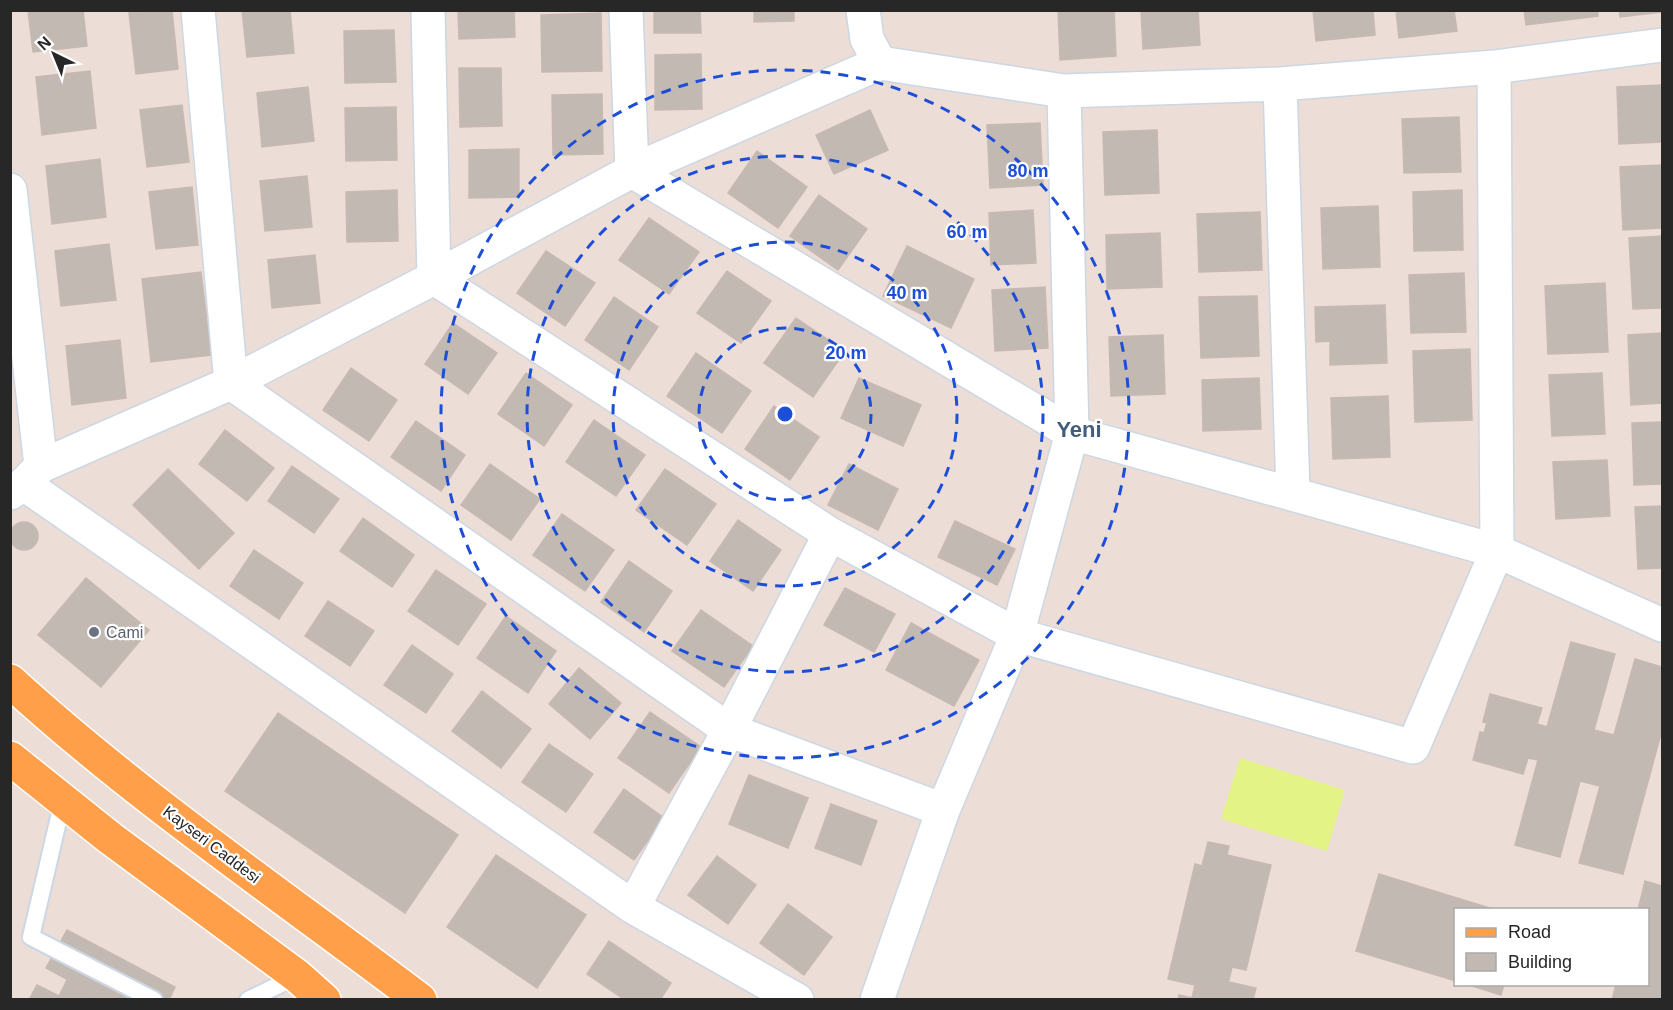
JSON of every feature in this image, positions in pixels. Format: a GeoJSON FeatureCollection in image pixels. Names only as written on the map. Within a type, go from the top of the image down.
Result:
{"type":"FeatureCollection","features":[{"type":"Feature","properties":{"kind":"main road","name":"Kayseri Caddesi"},"geometry":{"type":"LineString","coordinates":[[10,681],[50,717],[134,785],[420,999]]}},
{"type":"Feature","properties":{"kind":"main road"},"geometry":{"type":"LineString","coordinates":[[10,758],[110,838],[297,976],[324,999]]}},
{"type":"Feature","properties":{"kind":"street"},"geometry":{"type":"LineString","coordinates":[[198,10],[231,383]]}},
{"type":"Feature","properties":{"kind":"street"},"geometry":{"type":"LineString","coordinates":[[428,10],[434,278]]}},
{"type":"Feature","properties":{"kind":"street"},"geometry":{"type":"LineString","coordinates":[[627,10],[632,171]]}},
{"type":"Feature","properties":{"kind":"street"},"geometry":{"type":"LineString","coordinates":[[863,10],[867,39],[880,63]]}},
{"type":"Feature","properties":{"kind":"street"},"geometry":{"type":"LineString","coordinates":[[25,481],[231,383],[434,278],[632,171],[880,63],[1064,92],[1280,84],[1494,67],[1662,45]]}},
{"type":"Feature","properties":{"kind":"street"},"geometry":{"type":"LineString","coordinates":[[434,278],[830,534],[1017,635],[1413,747],[1497,551],[1494,67]]}},
{"type":"Feature","properties":{"kind":"street"},"geometry":{"type":"LineString","coordinates":[[1280,84],[1293,493]]}},
{"type":"Feature","properties":{"kind":"street"},"geometry":{"type":"LineString","coordinates":[[877,999],[943,810],[1017,635],[1072,433],[1064,92]]}},
{"type":"Feature","properties":{"kind":"street"},"geometry":{"type":"LineString","coordinates":[[632,171],[1072,433],[1497,551],[1662,625]]}},
{"type":"Feature","properties":{"kind":"street"},"geometry":{"type":"LineString","coordinates":[[10,190],[25,481]]}},
{"type":"Feature","properties":{"kind":"street"},"geometry":{"type":"LineString","coordinates":[[231,383],[729,730],[943,810]]}},
{"type":"Feature","properties":{"kind":"street"},"geometry":{"type":"LineString","coordinates":[[25,481],[633,907],[797,999]]}},
{"type":"Feature","properties":{"kind":"street"},"geometry":{"type":"LineString","coordinates":[[633,907],[729,730],[830,534]]}},
{"type":"Feature","properties":{"kind":"lane"},"geometry":{"type":"LineString","coordinates":[[63,800],[31,937],[154,999]]}},
{"type":"Feature","properties":{"kind":"lane"},"geometry":{"type":"LineString","coordinates":[[248,999],[297,976]]}},
{"type":"Feature","properties":{"kind":"green space"},"geometry":{"type":"Polygon","coordinates":[[[1240,758],[1345,790],[1327,851],[1221,819],[1240,758]]]}},
{"type":"Feature","properties":{"kind":"building"},"geometry":{"type":"Polygon","coordinates":[[[28,10],[83,10],[87,46],[33,52],[28,10]]]}},
{"type":"Feature","properties":{"kind":"building"},"geometry":{"type":"Polygon","coordinates":[[[172,10],[178,69],[136,74],[129,13],[172,10]]]}},
{"type":"Feature","properties":{"kind":"building"},"geometry":{"type":"Polygon","coordinates":[[[242,10],[290,10],[294,53],[247,57],[242,10]]]}},
{"type":"Feature","properties":{"kind":"building"},"geometry":{"type":"Polygon","coordinates":[[[458,10],[514,10],[515,37],[459,39],[458,10]]]}},
{"type":"Feature","properties":{"kind":"building"},"geometry":{"type":"Polygon","coordinates":[[[654,10],[700,10],[701,33],[654,33],[654,10]]]}},
{"type":"Feature","properties":{"kind":"building"},"geometry":{"type":"Polygon","coordinates":[[[754,10],[794,10],[794,21],[754,22],[754,10]]]}},
{"type":"Feature","properties":{"kind":"building"},"geometry":{"type":"Polygon","coordinates":[[[1058,10],[1114,10],[1116,56],[1060,60],[1058,10]]]}},
{"type":"Feature","properties":{"kind":"building"},"geometry":{"type":"Polygon","coordinates":[[[1141,10],[1198,10],[1200,45],[1143,49],[1141,10]]]}},
{"type":"Feature","properties":{"kind":"building"},"geometry":{"type":"Polygon","coordinates":[[[1313,10],[1373,10],[1375,35],[1316,41],[1313,10]]]}},
{"type":"Feature","properties":{"kind":"building"},"geometry":{"type":"Polygon","coordinates":[[[1396,10],[1454,10],[1457,31],[1399,38],[1396,10]]]}},
{"type":"Feature","properties":{"kind":"building"},"geometry":{"type":"Polygon","coordinates":[[[1524,10],[1598,10],[1598,16],[1526,25],[1524,10]]]}},
{"type":"Feature","properties":{"kind":"building"},"geometry":{"type":"Polygon","coordinates":[[[1619,10],[1662,10],[1662,12],[1620,17],[1619,10]]]}},
{"type":"Feature","properties":{"kind":"building"},"geometry":{"type":"Polygon","coordinates":[[[601,13],[602,71],[542,72],[541,15],[601,13]]]}},
{"type":"Feature","properties":{"kind":"building"},"geometry":{"type":"Polygon","coordinates":[[[394,30],[396,82],[345,83],[344,31],[394,30]]]}},
{"type":"Feature","properties":{"kind":"building"},"geometry":{"type":"Polygon","coordinates":[[[701,54],[702,109],[655,110],[655,55],[701,54]]]}},
{"type":"Feature","properties":{"kind":"building"},"geometry":{"type":"Polygon","coordinates":[[[459,68],[501,68],[502,126],[460,127],[459,68]]]}},
{"type":"Feature","properties":{"kind":"building"},"geometry":{"type":"Polygon","coordinates":[[[90,71],[96,128],[42,135],[36,77],[90,71]]]}},
{"type":"Feature","properties":{"kind":"building"},"geometry":{"type":"Polygon","coordinates":[[[1662,85],[1662,142],[1619,144],[1617,87],[1662,85]]]}},
{"type":"Feature","properties":{"kind":"building"},"geometry":{"type":"Polygon","coordinates":[[[308,87],[314,141],[262,147],[257,93],[308,87]]]}},
{"type":"Feature","properties":{"kind":"building"},"geometry":{"type":"Polygon","coordinates":[[[602,94],[603,154],[553,155],[552,95],[602,94]]]}},
{"type":"Feature","properties":{"kind":"building"},"geometry":{"type":"Polygon","coordinates":[[[182,105],[189,162],[147,167],[140,110],[182,105]]]}},
{"type":"Feature","properties":{"kind":"building"},"geometry":{"type":"Polygon","coordinates":[[[396,107],[397,160],[346,161],[345,108],[396,107]]]}},
{"type":"Feature","properties":{"kind":"building"},"geometry":{"type":"Polygon","coordinates":[[[870,110],[888,150],[834,174],[816,135],[870,110]]]}},
{"type":"Feature","properties":{"kind":"building"},"geometry":{"type":"Polygon","coordinates":[[[1459,117],[1461,172],[1404,173],[1402,119],[1459,117]]]}},
{"type":"Feature","properties":{"kind":"building"},"geometry":{"type":"Polygon","coordinates":[[[1040,123],[1043,185],[990,188],[987,125],[1040,123]]]}},
{"type":"Feature","properties":{"kind":"building"},"geometry":{"type":"Polygon","coordinates":[[[1157,130],[1159,193],[1105,195],[1103,132],[1157,130]]]}},
{"type":"Feature","properties":{"kind":"building"},"geometry":{"type":"Polygon","coordinates":[[[519,149],[519,197],[469,198],[469,150],[519,149]]]}},
{"type":"Feature","properties":{"kind":"building"},"geometry":{"type":"Polygon","coordinates":[[[757,151],[807,187],[778,228],[728,193],[757,151]]]}},
{"type":"Feature","properties":{"kind":"building"},"geometry":{"type":"Polygon","coordinates":[[[100,159],[106,217],[52,224],[46,166],[100,159]]]}},
{"type":"Feature","properties":{"kind":"building"},"geometry":{"type":"Polygon","coordinates":[[[1662,165],[1662,228],[1623,230],[1620,167],[1662,165]]]}},
{"type":"Feature","properties":{"kind":"building"},"geometry":{"type":"Polygon","coordinates":[[[307,176],[312,227],[265,231],[260,181],[307,176]]]}},
{"type":"Feature","properties":{"kind":"building"},"geometry":{"type":"Polygon","coordinates":[[[192,187],[198,245],[156,249],[149,192],[192,187]]]}},
{"type":"Feature","properties":{"kind":"building"},"geometry":{"type":"Polygon","coordinates":[[[397,190],[398,241],[347,242],[346,192],[397,190]]]}},
{"type":"Feature","properties":{"kind":"building"},"geometry":{"type":"Polygon","coordinates":[[[1462,190],[1463,250],[1414,251],[1413,192],[1462,190]]]}},
{"type":"Feature","properties":{"kind":"building"},"geometry":{"type":"Polygon","coordinates":[[[819,195],[867,229],[838,270],[790,236],[819,195]]]}},
{"type":"Feature","properties":{"kind":"building"},"geometry":{"type":"Polygon","coordinates":[[[1378,206],[1380,267],[1323,269],[1321,208],[1378,206]]]}},
{"type":"Feature","properties":{"kind":"building"},"geometry":{"type":"Polygon","coordinates":[[[1033,210],[1036,263],[991,265],[989,213],[1033,210]]]}},
{"type":"Feature","properties":{"kind":"building"},"geometry":{"type":"Polygon","coordinates":[[[1260,212],[1262,270],[1199,272],[1197,214],[1260,212]]]}},
{"type":"Feature","properties":{"kind":"building"},"geometry":{"type":"Polygon","coordinates":[[[649,218],[699,252],[669,294],[619,260],[649,218]]]}},
{"type":"Feature","properties":{"kind":"building"},"geometry":{"type":"Polygon","coordinates":[[[1160,233],[1162,287],[1107,289],[1106,235],[1160,233]]]}},
{"type":"Feature","properties":{"kind":"building"},"geometry":{"type":"Polygon","coordinates":[[[1662,236],[1662,308],[1633,309],[1629,238],[1662,236]]]}},
{"type":"Feature","properties":{"kind":"building"},"geometry":{"type":"Polygon","coordinates":[[[109,244],[116,300],[61,306],[55,251],[109,244]]]}},
{"type":"Feature","properties":{"kind":"building"},"geometry":{"type":"Polygon","coordinates":[[[907,246],[974,279],[951,328],[883,296],[907,246]]]}},
{"type":"Feature","properties":{"kind":"building"},"geometry":{"type":"Polygon","coordinates":[[[546,251],[595,283],[565,326],[517,293],[546,251]]]}},
{"type":"Feature","properties":{"kind":"building"},"geometry":{"type":"Polygon","coordinates":[[[315,255],[320,303],[272,308],[268,260],[315,255]]]}},
{"type":"Feature","properties":{"kind":"building"},"geometry":{"type":"Polygon","coordinates":[[[727,271],[771,301],[741,343],[697,313],[727,271]]]}},
{"type":"Feature","properties":{"kind":"building"},"geometry":{"type":"Polygon","coordinates":[[[201,272],[211,355],[151,362],[142,279],[201,272]]]}},
{"type":"Feature","properties":{"kind":"building"},"geometry":{"type":"Polygon","coordinates":[[[1464,273],[1466,332],[1411,333],[1409,275],[1464,273]]]}},
{"type":"Feature","properties":{"kind":"building"},"geometry":{"type":"Polygon","coordinates":[[[1605,283],[1608,352],[1548,354],[1545,286],[1605,283]]]}},
{"type":"Feature","properties":{"kind":"building"},"geometry":{"type":"Polygon","coordinates":[[[1045,287],[1048,348],[995,351],[992,290],[1045,287]]]}},
{"type":"Feature","properties":{"kind":"building"},"geometry":{"type":"Polygon","coordinates":[[[1257,296],[1259,356],[1201,358],[1199,297],[1257,296]]]}},
{"type":"Feature","properties":{"kind":"building"},"geometry":{"type":"Polygon","coordinates":[[[614,297],[658,327],[629,370],[585,340],[614,297]]]}},
{"type":"Feature","properties":{"kind":"building"},"geometry":{"type":"Polygon","coordinates":[[[1385,305],[1387,363],[1330,365],[1330,341],[1316,342],[1315,307],[1385,305]]]}},
{"type":"Feature","properties":{"kind":"building"},"geometry":{"type":"Polygon","coordinates":[[[796,318],[845,351],[813,397],[764,363],[796,318]]]}},
{"type":"Feature","properties":{"kind":"building"},"geometry":{"type":"Polygon","coordinates":[[[453,323],[497,353],[468,394],[425,364],[453,323]]]}},
{"type":"Feature","properties":{"kind":"building"},"geometry":{"type":"Polygon","coordinates":[[[1662,333],[1662,403],[1631,405],[1628,335],[1662,333]]]}},
{"type":"Feature","properties":{"kind":"building"},"geometry":{"type":"Polygon","coordinates":[[[1163,335],[1165,394],[1111,396],[1109,337],[1163,335]]]}},
{"type":"Feature","properties":{"kind":"building"},"geometry":{"type":"Polygon","coordinates":[[[120,340],[126,398],[72,405],[66,346],[120,340]]]}},
{"type":"Feature","properties":{"kind":"building"},"geometry":{"type":"Polygon","coordinates":[[[1470,349],[1472,420],[1415,422],[1413,351],[1470,349]]]}},
{"type":"Feature","properties":{"kind":"building"},"geometry":{"type":"Polygon","coordinates":[[[696,353],[751,391],[722,433],[667,396],[696,353]]]}},
{"type":"Feature","properties":{"kind":"building"},"geometry":{"type":"Polygon","coordinates":[[[351,368],[397,400],[369,441],[323,410],[351,368]]]}},
{"type":"Feature","properties":{"kind":"building"},"geometry":{"type":"Polygon","coordinates":[[[526,373],[572,405],[544,446],[498,414],[526,373]]]}},
{"type":"Feature","properties":{"kind":"building"},"geometry":{"type":"Polygon","coordinates":[[[1602,373],[1605,434],[1552,436],[1549,375],[1602,373]]]}},
{"type":"Feature","properties":{"kind":"building"},"geometry":{"type":"Polygon","coordinates":[[[859,378],[921,405],[903,446],[841,418],[859,378]]]}},
{"type":"Feature","properties":{"kind":"building"},"geometry":{"type":"Polygon","coordinates":[[[1259,378],[1261,429],[1203,431],[1202,380],[1259,378]]]}},
{"type":"Feature","properties":{"kind":"building"},"geometry":{"type":"Polygon","coordinates":[[[1388,396],[1390,457],[1333,459],[1331,398],[1388,396]]]}},
{"type":"Feature","properties":{"kind":"building"},"geometry":{"type":"Polygon","coordinates":[[[774,406],[819,437],[790,480],[745,449],[774,406]]]}},
{"type":"Feature","properties":{"kind":"building"},"geometry":{"type":"Polygon","coordinates":[[[594,420],[645,455],[616,496],[566,462],[594,420]]]}},
{"type":"Feature","properties":{"kind":"building"},"geometry":{"type":"Polygon","coordinates":[[[416,421],[465,455],[441,491],[391,457],[416,421]]]}},
{"type":"Feature","properties":{"kind":"building"},"geometry":{"type":"Polygon","coordinates":[[[1662,422],[1662,484],[1634,485],[1632,423],[1662,422]]]}},
{"type":"Feature","properties":{"kind":"building"},"geometry":{"type":"Polygon","coordinates":[[[225,430],[274,468],[247,501],[199,464],[225,430]]]}},
{"type":"Feature","properties":{"kind":"building"},"geometry":{"type":"Polygon","coordinates":[[[1607,460],[1610,516],[1556,519],[1553,462],[1607,460]]]}},
{"type":"Feature","properties":{"kind":"building"},"geometry":{"type":"Polygon","coordinates":[[[490,464],[540,499],[511,540],[461,505],[490,464]]]}},
{"type":"Feature","properties":{"kind":"building"},"geometry":{"type":"Polygon","coordinates":[[[849,464],[898,489],[878,530],[828,505],[849,464]]]}},
{"type":"Feature","properties":{"kind":"building"},"geometry":{"type":"Polygon","coordinates":[[[292,466],[339,499],[314,533],[268,501],[292,466]]]}},
{"type":"Feature","properties":{"kind":"building"},"geometry":{"type":"Polygon","coordinates":[[[168,469],[234,533],[199,569],[133,505],[168,469]]]}},
{"type":"Feature","properties":{"kind":"building"},"geometry":{"type":"Polygon","coordinates":[[[665,469],[716,504],[687,545],[636,510],[665,469]]]}},
{"type":"Feature","properties":{"kind":"building"},"geometry":{"type":"Polygon","coordinates":[[[1662,506],[1662,568],[1638,569],[1635,507],[1662,506]]]}},
{"type":"Feature","properties":{"kind":"building"},"geometry":{"type":"Polygon","coordinates":[[[562,514],[614,550],[585,591],[533,555],[562,514]]]}},
{"type":"Feature","properties":{"kind":"building"},"geometry":{"type":"Polygon","coordinates":[[[363,518],[414,555],[392,587],[340,551],[363,518]]]}},
{"type":"Feature","properties":{"kind":"building"},"geometry":{"type":"Polygon","coordinates":[[[738,520],[781,550],[753,591],[710,561],[738,520]]]}},
{"type":"Feature","properties":{"kind":"building"},"geometry":{"type":"Polygon","coordinates":[[[955,521],[1015,549],[997,585],[938,557],[955,521]]]}},
{"type":"Feature","properties":{"kind":"building"},"geometry":{"type":"Polygon","coordinates":[[[24,522],[34,526],[38,536],[34,546],[24,550],[14,546],[10,536],[14,526],[24,522]]]}},
{"type":"Feature","properties":{"kind":"building"},"geometry":{"type":"Polygon","coordinates":[[[254,550],[303,583],[279,619],[230,586],[254,550]]]}},
{"type":"Feature","properties":{"kind":"building"},"geometry":{"type":"Polygon","coordinates":[[[629,561],[672,591],[644,632],[601,602],[629,561]]]}},
{"type":"Feature","properties":{"kind":"building"},"geometry":{"type":"Polygon","coordinates":[[[436,570],[486,604],[458,645],[408,611],[436,570]]]}},
{"type":"Feature","properties":{"kind":"building","name":"Cami"},"geometry":{"type":"Polygon","coordinates":[[[86,578],[149,630],[101,687],[38,635],[86,578]]]}},
{"type":"Feature","properties":{"kind":"building"},"geometry":{"type":"Polygon","coordinates":[[[845,588],[895,614],[874,652],[824,625],[845,588]]]}},
{"type":"Feature","properties":{"kind":"building"},"geometry":{"type":"Polygon","coordinates":[[[328,601],[374,631],[350,666],[305,636],[328,601]]]}},
{"type":"Feature","properties":{"kind":"building"},"geometry":{"type":"Polygon","coordinates":[[[701,610],[753,646],[724,687],[672,651],[701,610]]]}},
{"type":"Feature","properties":{"kind":"building"},"geometry":{"type":"Polygon","coordinates":[[[506,616],[556,651],[528,693],[477,658],[506,616]]]}},
{"type":"Feature","properties":{"kind":"building"},"geometry":{"type":"Polygon","coordinates":[[[911,623],[979,660],[954,706],[886,670],[911,623]]]}},
{"type":"Feature","properties":{"kind":"building"},"geometry":{"type":"Polygon","coordinates":[[[1571,642],[1615,654],[1594,730],[1614,735],[1635,659],[1662,667],[1662,730],[1623,874],[1579,863],[1600,786],[1580,781],[1560,857],[1515,845],[1538,760],[1528,758],[1523,774],[1473,760],[1480,732],[1484,733],[1487,723],[1483,722],[1490,694],[1542,708],[1537,724],[1547,727],[1571,642]]]}},
{"type":"Feature","properties":{"kind":"building"},"geometry":{"type":"Polygon","coordinates":[[[412,645],[453,674],[426,713],[384,685],[412,645]]]}},
{"type":"Feature","properties":{"kind":"building"},"geometry":{"type":"Polygon","coordinates":[[[579,668],[621,703],[590,739],[549,704],[579,668]]]}},
{"type":"Feature","properties":{"kind":"building"},"geometry":{"type":"Polygon","coordinates":[[[482,691],[531,729],[501,768],[452,731],[482,691]]]}},
{"type":"Feature","properties":{"kind":"building"},"geometry":{"type":"Polygon","coordinates":[[[650,712],[701,747],[669,793],[618,758],[650,712]]]}},
{"type":"Feature","properties":{"kind":"building"},"geometry":{"type":"Polygon","coordinates":[[[278,713],[458,835],[405,913],[225,791],[278,713]]]}},
{"type":"Feature","properties":{"kind":"building"},"geometry":{"type":"Polygon","coordinates":[[[549,744],[593,774],[566,812],[522,782],[549,744]]]}},
{"type":"Feature","properties":{"kind":"building"},"geometry":{"type":"Polygon","coordinates":[[[749,775],[808,798],[788,848],[729,824],[749,775]]]}},
{"type":"Feature","properties":{"kind":"building"},"geometry":{"type":"Polygon","coordinates":[[[624,789],[664,818],[634,860],[594,832],[624,789]]]}},
{"type":"Feature","properties":{"kind":"building"},"geometry":{"type":"Polygon","coordinates":[[[831,804],[877,821],[861,865],[815,848],[831,804]]]}},
{"type":"Feature","properties":{"kind":"building"},"geometry":{"type":"Polygon","coordinates":[[[1208,842],[1229,846],[1227,855],[1271,865],[1246,970],[1232,967],[1226,992],[1168,979],[1195,864],[1202,866],[1208,842]]]}},
{"type":"Feature","properties":{"kind":"building"},"geometry":{"type":"Polygon","coordinates":[[[496,855],[586,915],[537,988],[447,927],[496,855]]]}},
{"type":"Feature","properties":{"kind":"building"},"geometry":{"type":"Polygon","coordinates":[[[717,856],[756,885],[728,924],[688,895],[717,856]]]}},
{"type":"Feature","properties":{"kind":"building"},"geometry":{"type":"Polygon","coordinates":[[[1379,874],[1490,908],[1454,908],[1454,980],[1356,951],[1379,874]]]}},
{"type":"Feature","properties":{"kind":"building"},"geometry":{"type":"Polygon","coordinates":[[[1645,881],[1662,886],[1662,1000],[1612,1000],[1616,986],[1649,986],[1649,908],[1638,908],[1645,881]]]}},
{"type":"Feature","properties":{"kind":"building"},"geometry":{"type":"Polygon","coordinates":[[[788,904],[832,937],[804,975],[760,943],[788,904]]]}},
{"type":"Feature","properties":{"kind":"building"},"geometry":{"type":"Polygon","coordinates":[[[67,930],[175,987],[169,1000],[105,1000],[46,968],[67,930]]]}},
{"type":"Feature","properties":{"kind":"building"},"geometry":{"type":"Polygon","coordinates":[[[609,941],[671,983],[660,1000],[625,1000],[587,974],[609,941]]]}},
{"type":"Feature","properties":{"kind":"building"},"geometry":{"type":"Polygon","coordinates":[[[67,980],[105,1000],[29,1000],[37,985],[59,996],[67,980]]]}},
{"type":"Feature","properties":{"kind":"building"},"geometry":{"type":"Polygon","coordinates":[[[1229,982],[1256,988],[1253,1000],[1178,1000],[1179,995],[1192,998],[1195,985],[1226,992],[1229,982]]]}},
{"type":"Feature","properties":{"kind":"building"},"geometry":{"type":"Polygon","coordinates":[[[1472,986],[1503,986],[1501,995],[1472,986]]]}},
{"type":"Feature","properties":{"kind":"place","name":"Cami"},"geometry":{"type":"Point","coordinates":[94,632]}},
{"type":"Feature","properties":{"kind":"district","name":"Yeni"},"geometry":{"type":"Point","coordinates":[1079,429]}}]}
